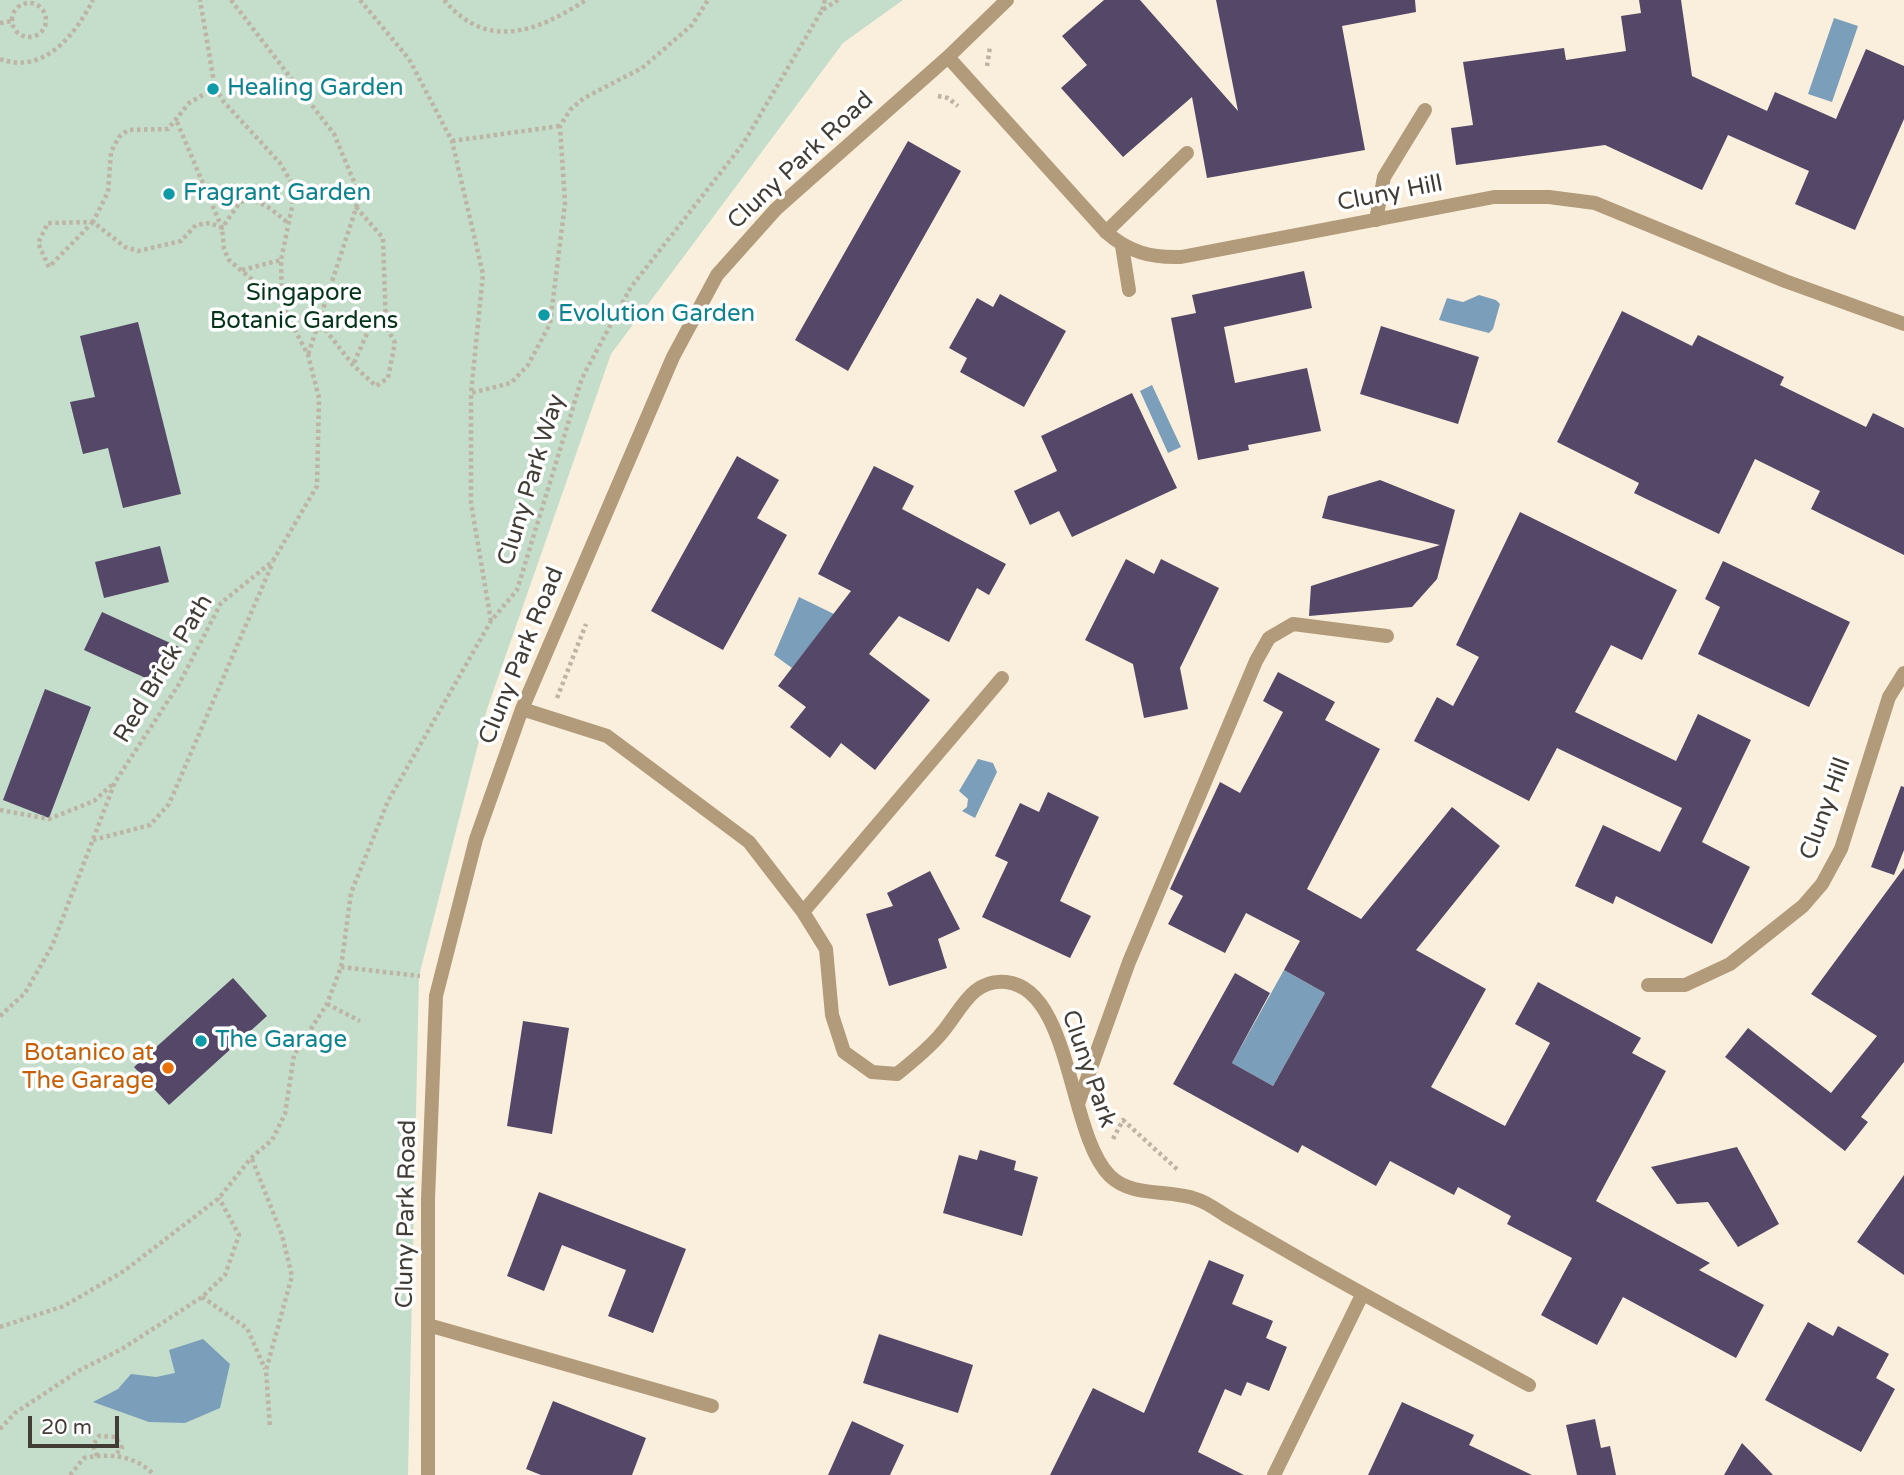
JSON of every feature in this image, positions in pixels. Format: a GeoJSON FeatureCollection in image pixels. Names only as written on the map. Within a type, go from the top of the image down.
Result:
{"type":"FeatureCollection","features":[{"type":"Feature","properties":{"kind":"street","name":"Cluny Park Road"},"geometry":{"type":"LineString","coordinates":[[428,1475],[428,1199],[436,996],[476,839],[522,709],[673,357],[717,275],[776,209],[948,57],[1007,0]]}},
{"type":"Feature","properties":{"kind":"street","name":"Cluny Hill"},"geometry":{"type":"LineString","coordinates":[[948,57],[1106,232],[1122,246],[1158,257],[1181,257],[1494,197],[1549,197],[1595,203],[1785,281],[1904,324]]}},
{"type":"Feature","properties":{"kind":"street"},"geometry":{"type":"LineString","coordinates":[[1376,220],[1384,177],[1425,110]]}},
{"type":"Feature","properties":{"kind":"street"},"geometry":{"type":"LineString","coordinates":[[1106,232],[1187,153]]}},
{"type":"Feature","properties":{"kind":"street"},"geometry":{"type":"LineString","coordinates":[[1122,246],[1129,290]]}},
{"type":"Feature","properties":{"kind":"street"},"geometry":{"type":"LineString","coordinates":[[1078,1104],[1129,962],[1256,661],[1269,638],[1293,624],[1387,636]]}},
{"type":"Feature","properties":{"kind":"street","name":"Cluny Hill"},"geometry":{"type":"LineString","coordinates":[[1648,985],[1685,985],[1730,964],[1803,906],[1822,884],[1841,849],[1889,696],[1904,673]]}},
{"type":"Feature","properties":{"kind":"street"},"geometry":{"type":"LineString","coordinates":[[803,912],[1002,678]]}},
{"type":"Feature","properties":{"kind":"street","name":"Cluny Park"},"geometry":{"type":"LineString","coordinates":[[522,709],[607,736],[749,842],[803,912],[826,950],[832,1015],[844,1052],[860,1066],[872,1072],[897,1073],[941,1034],[968,996],[990,982],[1009,982],[1025,990],[1040,1003],[1055,1030],[1088,1140],[1110,1176],[1129,1188],[1196,1199],[1362,1295],[1529,1385]]}},
{"type":"Feature","properties":{"kind":"street"},"geometry":{"type":"LineString","coordinates":[[1274,1475],[1362,1295]]}},
{"type":"Feature","properties":{"kind":"street"},"geometry":{"type":"LineString","coordinates":[[428,1325],[712,1406]]}},
{"type":"Feature","properties":{"kind":"path"},"geometry":{"type":"LineString","coordinates":[[40,6],[43,0]]}},
{"type":"Feature","properties":{"kind":"path"},"geometry":{"type":"LineString","coordinates":[[0,59],[33,62],[55,51],[81,23],[93,0]]}},
{"type":"Feature","properties":{"kind":"path","name":"Red Brick Path"},"geometry":{"type":"LineString","coordinates":[[0,1016],[25,993],[52,946],[116,782],[179,684],[222,603],[273,561],[317,486],[319,398],[308,355],[282,305],[281,260],[293,202],[291,182],[280,163],[224,102],[215,88],[200,0]]}},
{"type":"Feature","properties":{"kind":"path"},"geometry":{"type":"LineString","coordinates":[[231,0],[334,134],[360,196],[308,355]]}},
{"type":"Feature","properties":{"kind":"path"},"geometry":{"type":"LineString","coordinates":[[360,0],[409,59],[452,141],[483,274],[471,393],[471,503],[491,621]]}},
{"type":"Feature","properties":{"kind":"path"},"geometry":{"type":"LineString","coordinates":[[444,0],[452,10],[474,24],[499,31],[526,30],[551,23],[586,0]]}},
{"type":"Feature","properties":{"kind":"path"},"geometry":{"type":"LineString","coordinates":[[471,393],[511,383],[528,365],[550,324],[565,203],[560,126],[570,110],[584,98],[642,68],[692,26],[708,0]]}},
{"type":"Feature","properties":{"kind":"path"},"geometry":{"type":"LineString","coordinates":[[822,10],[825,0]]}},
{"type":"Feature","properties":{"kind":"path","name":"Cluny Park Way"},"geometry":{"type":"LineString","coordinates":[[0,1327],[64,1306],[124,1270],[219,1198],[251,1158],[272,1140],[285,1114],[294,1055],[327,1004],[341,967],[351,893],[388,802],[491,621],[517,590],[582,378],[631,287],[743,144],[822,10],[838,0]]}},
{"type":"Feature","properties":{"kind":"path"},"geometry":{"type":"LineString","coordinates":[[34,3],[40,6],[47,18],[44,32],[31,38],[18,34],[12,22],[21,5],[34,3]]}},
{"type":"Feature","properties":{"kind":"path"},"geometry":{"type":"LineString","coordinates":[[0,23],[12,22]]}},
{"type":"Feature","properties":{"kind":"path"},"geometry":{"type":"LineString","coordinates":[[992,74],[986,65],[990,47],[999,38]]}},
{"type":"Feature","properties":{"kind":"path"},"geometry":{"type":"LineString","coordinates":[[215,88],[189,103],[177,122],[168,129],[128,130],[118,137],[111,152],[108,192],[93,222],[49,267],[38,243],[48,223],[93,222],[125,247],[138,251],[181,241],[196,225],[210,223],[222,228]]}},
{"type":"Feature","properties":{"kind":"path"},"geometry":{"type":"LineString","coordinates":[[927,99],[948,98],[964,110]]}},
{"type":"Feature","properties":{"kind":"path"},"geometry":{"type":"LineString","coordinates":[[177,122],[222,228],[224,249],[229,260],[282,305]]}},
{"type":"Feature","properties":{"kind":"path"},"geometry":{"type":"LineString","coordinates":[[452,141],[560,126]]}},
{"type":"Feature","properties":{"kind":"path"},"geometry":{"type":"LineString","coordinates":[[222,228],[240,202],[250,200],[265,204],[289,224]]}},
{"type":"Feature","properties":{"kind":"path"},"geometry":{"type":"LineString","coordinates":[[320,323],[352,365],[376,386],[388,378],[396,343],[386,326],[383,238],[356,207]]}},
{"type":"Feature","properties":{"kind":"path"},"geometry":{"type":"LineString","coordinates":[[241,270],[281,260]]}},
{"type":"Feature","properties":{"kind":"path"},"geometry":{"type":"LineString","coordinates":[[352,365],[369,329],[386,326]]}},
{"type":"Feature","properties":{"kind":"path"},"geometry":{"type":"LineString","coordinates":[[93,840],[150,825],[169,804],[273,561]]}},
{"type":"Feature","properties":{"kind":"path"},"geometry":{"type":"LineString","coordinates":[[550,718],[590,614]]}},
{"type":"Feature","properties":{"kind":"path"},"geometry":{"type":"LineString","coordinates":[[0,810],[49,819],[94,801],[116,782]]}},
{"type":"Feature","properties":{"kind":"path"},"geometry":{"type":"LineString","coordinates":[[341,967],[431,976]]}},
{"type":"Feature","properties":{"kind":"path"},"geometry":{"type":"LineString","coordinates":[[327,1004],[360,1021]]}},
{"type":"Feature","properties":{"kind":"path"},"geometry":{"type":"LineString","coordinates":[[1111,1142],[1123,1121],[1186,1176]]}},
{"type":"Feature","properties":{"kind":"path"},"geometry":{"type":"LineString","coordinates":[[251,1158],[282,1235],[292,1276],[266,1370],[270,1428]]}},
{"type":"Feature","properties":{"kind":"path"},"geometry":{"type":"LineString","coordinates":[[0,1429],[15,1413],[80,1370],[122,1349],[202,1297],[225,1275],[239,1235],[219,1198]]}},
{"type":"Feature","properties":{"kind":"path"},"geometry":{"type":"LineString","coordinates":[[202,1297],[247,1328],[266,1370]]}},
{"type":"Feature","properties":{"kind":"path"},"geometry":{"type":"LineString","coordinates":[[97,1455],[93,1445],[99,1436],[116,1437],[122,1448],[116,1454]]}},
{"type":"Feature","properties":{"kind":"path"},"geometry":{"type":"LineString","coordinates":[[70,1475],[84,1458],[116,1454],[144,1465],[154,1475]]}},
{"type":"Feature","properties":{"kind":"green space","name":"Singapore Botanic Gardens"},"geometry":{"type":"Polygon","coordinates":[[[0,0],[903,0],[843,43],[611,354],[487,709],[419,976],[408,1475],[0,1475],[0,0]]]}},
{"type":"Feature","properties":{"kind":"water"},"geometry":{"type":"Polygon","coordinates":[[[1834,18],[1858,26],[1832,102],[1808,94],[1834,18]]]}},
{"type":"Feature","properties":{"kind":"water"},"geometry":{"type":"Polygon","coordinates":[[[1479,295],[1496,300],[1500,304],[1493,329],[1489,333],[1439,320],[1447,298],[1463,302],[1479,295]]]}},
{"type":"Feature","properties":{"kind":"water"},"geometry":{"type":"Polygon","coordinates":[[[1152,385],[1181,447],[1168,453],[1140,391],[1152,385]]]}},
{"type":"Feature","properties":{"kind":"water"},"geometry":{"type":"Polygon","coordinates":[[[799,597],[834,614],[792,668],[774,655],[799,597]]]}},
{"type":"Feature","properties":{"kind":"water"},"geometry":{"type":"Polygon","coordinates":[[[978,759],[993,763],[997,772],[975,818],[962,811],[967,807],[968,799],[959,791],[978,759]]]}},
{"type":"Feature","properties":{"kind":"water"},"geometry":{"type":"Polygon","coordinates":[[[1284,970],[1325,993],[1273,1086],[1232,1063],[1284,970]]]}},
{"type":"Feature","properties":{"kind":"water"},"geometry":{"type":"Polygon","coordinates":[[[203,1339],[230,1364],[220,1408],[185,1423],[149,1422],[93,1402],[118,1389],[131,1374],[156,1377],[175,1373],[169,1350],[203,1339]]]}},
{"type":"Feature","properties":{"kind":"building"},"geometry":{"type":"Polygon","coordinates":[[[1104,0],[1140,0],[1238,111],[1216,0],[1415,0],[1416,12],[1342,26],[1365,150],[1207,178],[1192,97],[1123,157],[1061,88],[1087,65],[1062,36],[1104,0]]]}},
{"type":"Feature","properties":{"kind":"building"},"geometry":{"type":"Polygon","coordinates":[[[1639,0],[1681,0],[1692,76],[1767,111],[1775,92],[1836,119],[1866,49],[1904,66],[1904,119],[1855,230],[1795,204],[1809,171],[1728,135],[1702,190],[1605,145],[1456,165],[1451,128],[1473,125],[1463,62],[1564,48],[1566,60],[1626,51],[1621,16],[1641,13],[1639,0]]]}},
{"type":"Feature","properties":{"kind":"building"},"geometry":{"type":"Polygon","coordinates":[[[908,141],[961,171],[848,371],[795,340],[908,141]]]}},
{"type":"Feature","properties":{"kind":"building"},"geometry":{"type":"Polygon","coordinates":[[[1304,271],[1312,308],[1224,327],[1235,383],[1307,368],[1321,431],[1248,445],[1249,450],[1198,460],[1171,318],[1196,313],[1192,295],[1304,271]]]}},
{"type":"Feature","properties":{"kind":"building"},"geometry":{"type":"Polygon","coordinates":[[[1000,294],[1066,331],[1024,407],[960,372],[967,358],[949,348],[977,298],[993,307],[1000,294]]]}},
{"type":"Feature","properties":{"kind":"building"},"geometry":{"type":"Polygon","coordinates":[[[1622,311],[1692,346],[1698,335],[1784,377],[1780,385],[1866,427],[1873,413],[1904,428],[1904,555],[1811,509],[1820,491],[1755,459],[1719,534],[1634,493],[1639,483],[1557,442],[1622,311]]]}},
{"type":"Feature","properties":{"kind":"building"},"geometry":{"type":"Polygon","coordinates":[[[138,322],[181,494],[123,508],[108,448],[83,454],[70,402],[95,397],[80,336],[138,322]]]}},
{"type":"Feature","properties":{"kind":"building"},"geometry":{"type":"Polygon","coordinates":[[[1381,326],[1479,357],[1458,424],[1360,394],[1381,326]]]}},
{"type":"Feature","properties":{"kind":"building"},"geometry":{"type":"Polygon","coordinates":[[[1132,393],[1177,488],[1072,537],[1059,511],[1030,525],[1014,491],[1057,471],[1041,436],[1132,393]]]}},
{"type":"Feature","properties":{"kind":"building"},"geometry":{"type":"Polygon","coordinates":[[[737,456],[779,480],[757,518],[787,535],[723,650],[651,611],[737,456]]]}},
{"type":"Feature","properties":{"kind":"building"},"geometry":{"type":"Polygon","coordinates":[[[874,466],[914,486],[902,509],[1006,564],[989,595],[977,588],[949,642],[899,616],[869,654],[930,700],[875,770],[841,743],[830,758],[790,727],[806,707],[778,686],[851,591],[818,574],[874,466]]]}},
{"type":"Feature","properties":{"kind":"building"},"geometry":{"type":"Polygon","coordinates":[[[1380,480],[1455,510],[1437,579],[1412,607],[1309,616],[1311,586],[1440,545],[1322,518],[1328,496],[1380,480]]]}},
{"type":"Feature","properties":{"kind":"building"},"geometry":{"type":"Polygon","coordinates":[[[1520,512],[1677,590],[1642,660],[1611,645],[1575,712],[1676,761],[1698,714],[1751,740],[1702,842],[1750,867],[1712,944],[1616,896],[1613,904],[1575,886],[1603,825],[1660,852],[1682,808],[1557,748],[1529,801],[1414,741],[1437,697],[1453,706],[1479,657],[1456,645],[1520,512]]]}},
{"type":"Feature","properties":{"kind":"building"},"geometry":{"type":"Polygon","coordinates":[[[160,546],[169,582],[104,598],[95,562],[160,546]]]}},
{"type":"Feature","properties":{"kind":"building"},"geometry":{"type":"Polygon","coordinates":[[[1126,559],[1154,574],[1161,559],[1219,588],[1180,668],[1188,709],[1144,718],[1133,664],[1085,640],[1126,559]]]}},
{"type":"Feature","properties":{"kind":"building"},"geometry":{"type":"Polygon","coordinates":[[[1723,561],[1850,622],[1809,707],[1698,654],[1720,607],[1705,599],[1723,561]]]}},
{"type":"Feature","properties":{"kind":"building"},"geometry":{"type":"Polygon","coordinates":[[[102,612],[179,647],[161,685],[84,650],[102,612]]]}},
{"type":"Feature","properties":{"kind":"building"},"geometry":{"type":"Polygon","coordinates":[[[1278,672],[1335,702],[1325,720],[1380,749],[1307,889],[1361,919],[1452,807],[1500,846],[1416,950],[1486,989],[1431,1087],[1505,1126],[1550,1043],[1515,1024],[1538,982],[1641,1038],[1632,1053],[1666,1071],[1596,1201],[1710,1263],[1699,1270],[1764,1305],[1736,1358],[1623,1297],[1597,1345],[1541,1315],[1572,1258],[1507,1224],[1511,1216],[1458,1187],[1454,1195],[1390,1161],[1376,1186],[1302,1145],[1298,1153],[1173,1084],[1235,973],[1270,993],[1232,1063],[1273,1086],[1325,993],[1284,970],[1300,941],[1246,913],[1225,953],[1168,924],[1183,896],[1170,889],[1220,782],[1240,793],[1283,712],[1263,701],[1278,672]]]}},
{"type":"Feature","properties":{"kind":"building"},"geometry":{"type":"Polygon","coordinates":[[[45,689],[91,707],[49,818],[3,800],[45,689]]]}},
{"type":"Feature","properties":{"kind":"building"},"geometry":{"type":"Polygon","coordinates":[[[1901,786],[1904,787],[1904,850],[1894,875],[1871,867],[1901,786]]]}},
{"type":"Feature","properties":{"kind":"building"},"geometry":{"type":"Polygon","coordinates":[[[1048,792],[1099,817],[1060,901],[1091,916],[1070,958],[982,917],[1008,862],[995,856],[1020,803],[1039,812],[1048,792]]]}},
{"type":"Feature","properties":{"kind":"building"},"geometry":{"type":"Polygon","coordinates":[[[1904,868],[1904,1062],[1861,1117],[1868,1122],[1845,1151],[1725,1057],[1748,1028],[1831,1093],[1877,1036],[1811,994],[1904,868]]]}},
{"type":"Feature","properties":{"kind":"building"},"geometry":{"type":"Polygon","coordinates":[[[930,871],[960,929],[938,939],[947,968],[889,986],[866,914],[893,906],[887,893],[930,871]]]}},
{"type":"Feature","properties":{"kind":"building","name":"The Garage"},"geometry":{"type":"Polygon","coordinates":[[[233,978],[267,1016],[169,1105],[134,1067],[233,978]]]}},
{"type":"Feature","properties":{"kind":"building"},"geometry":{"type":"Polygon","coordinates":[[[523,1021],[569,1028],[552,1134],[507,1126],[523,1021]]]}},
{"type":"Feature","properties":{"kind":"building"},"geometry":{"type":"Polygon","coordinates":[[[1737,1147],[1779,1224],[1738,1247],[1708,1202],[1677,1204],[1651,1167],[1737,1147]]]}},
{"type":"Feature","properties":{"kind":"building"},"geometry":{"type":"Polygon","coordinates":[[[980,1150],[1016,1161],[1014,1170],[1038,1177],[1022,1236],[943,1213],[959,1155],[977,1160],[980,1150]]]}},
{"type":"Feature","properties":{"kind":"building"},"geometry":{"type":"Polygon","coordinates":[[[1904,1175],[1904,1275],[1857,1242],[1904,1175]]]}},
{"type":"Feature","properties":{"kind":"building"},"geometry":{"type":"Polygon","coordinates":[[[539,1192],[686,1249],[653,1333],[608,1316],[626,1270],[562,1245],[544,1291],[507,1276],[539,1192]]]}},
{"type":"Feature","properties":{"kind":"building"},"geometry":{"type":"Polygon","coordinates":[[[1209,1260],[1244,1275],[1232,1304],[1273,1321],[1266,1338],[1287,1347],[1269,1391],[1247,1382],[1241,1396],[1225,1389],[1198,1452],[1244,1475],[1050,1475],[1093,1388],[1144,1413],[1209,1260]]]}},
{"type":"Feature","properties":{"kind":"building"},"geometry":{"type":"Polygon","coordinates":[[[1808,1322],[1833,1336],[1838,1326],[1889,1354],[1876,1378],[1895,1389],[1861,1452],[1765,1400],[1808,1322]]]}},
{"type":"Feature","properties":{"kind":"building"},"geometry":{"type":"Polygon","coordinates":[[[879,1334],[973,1365],[958,1413],[863,1383],[879,1334]]]}},
{"type":"Feature","properties":{"kind":"building"},"geometry":{"type":"Polygon","coordinates":[[[553,1401],[646,1438],[632,1475],[541,1475],[526,1469],[553,1401]]]}},
{"type":"Feature","properties":{"kind":"building"},"geometry":{"type":"Polygon","coordinates":[[[1402,1402],[1474,1435],[1469,1445],[1532,1475],[1368,1475],[1402,1402]]]}},
{"type":"Feature","properties":{"kind":"building"},"geometry":{"type":"Polygon","coordinates":[[[1595,1419],[1601,1448],[1610,1446],[1616,1475],[1577,1475],[1566,1425],[1595,1419]]]}},
{"type":"Feature","properties":{"kind":"building"},"geometry":{"type":"Polygon","coordinates":[[[852,1421],[904,1445],[890,1475],[828,1475],[852,1421]]]}},
{"type":"Feature","properties":{"kind":"building"},"geometry":{"type":"Polygon","coordinates":[[[1742,1443],[1753,1454],[1773,1475],[1724,1475],[1742,1443]]]}},
{"type":"Feature","properties":{"kind":"place","name":"Healing Garden"},"geometry":{"type":"Point","coordinates":[213,89]}},
{"type":"Feature","properties":{"kind":"place","name":"Fragrant Garden"},"geometry":{"type":"Point","coordinates":[169,194]}},
{"type":"Feature","properties":{"kind":"place","name":"Evolution Garden"},"geometry":{"type":"Point","coordinates":[544,315]}},
{"type":"Feature","properties":{"kind":"place","name":"The Garage"},"geometry":{"type":"Point","coordinates":[201,1041]}},
{"type":"Feature","properties":{"kind":"place","name":"Botanico at The Garage"},"geometry":{"type":"Point","coordinates":[168,1068]}}]}
